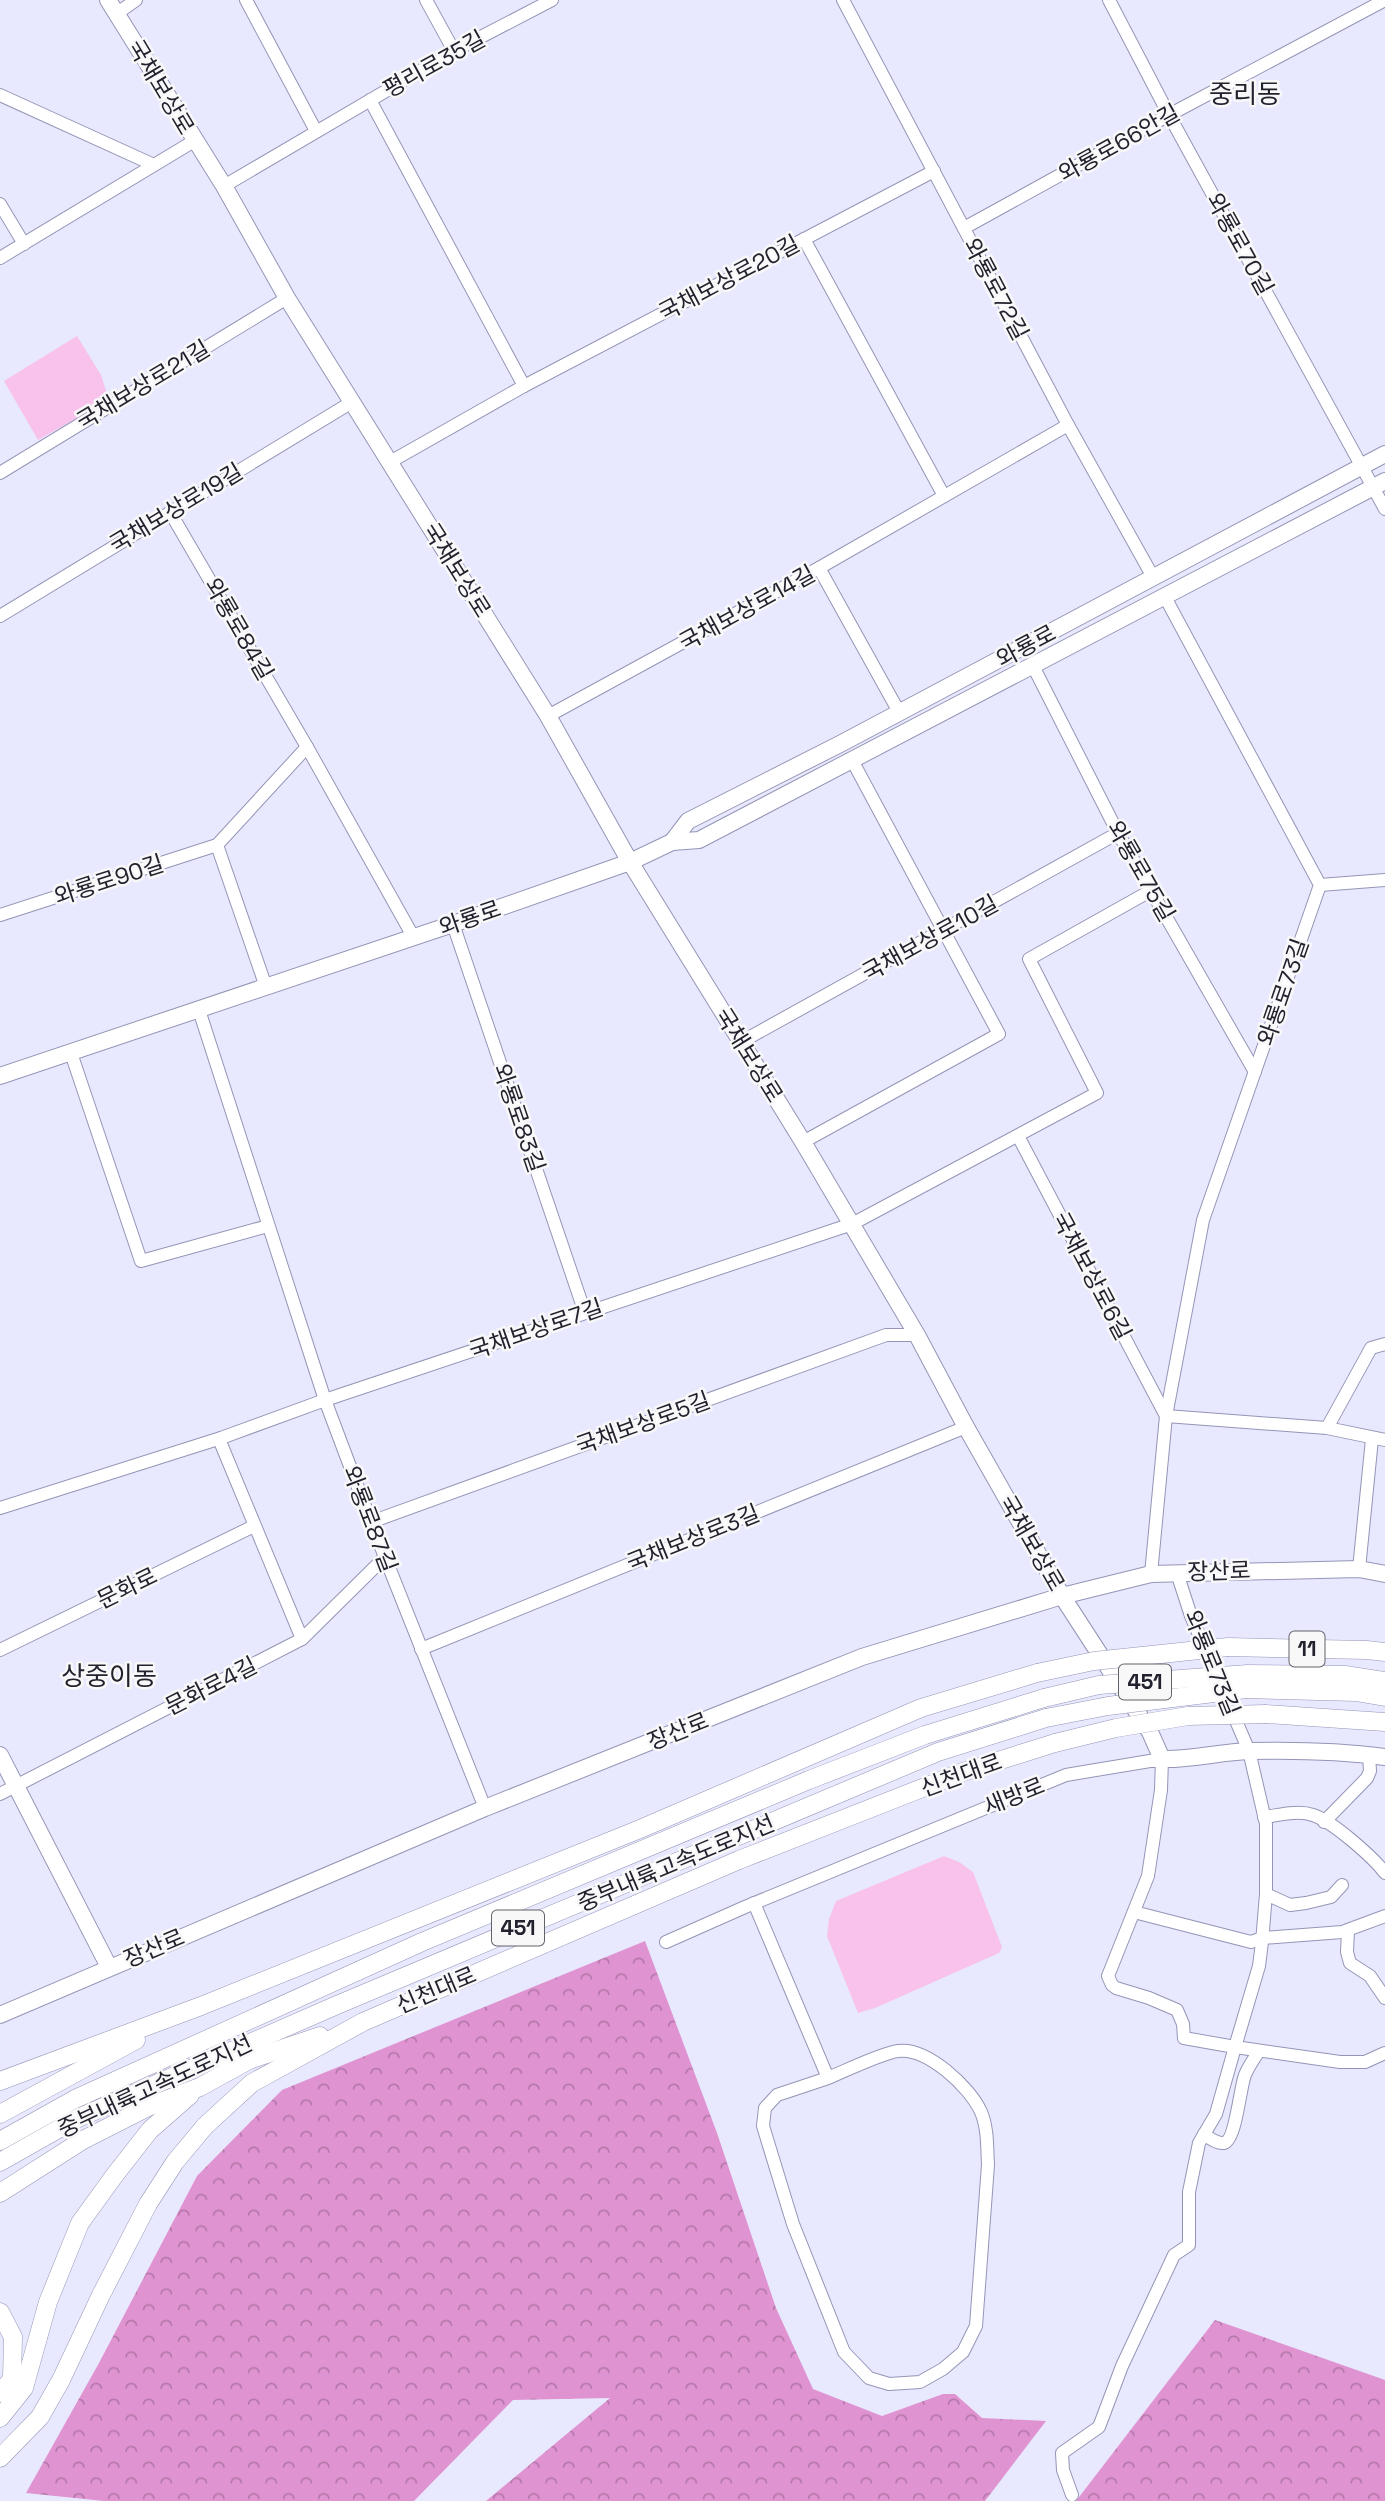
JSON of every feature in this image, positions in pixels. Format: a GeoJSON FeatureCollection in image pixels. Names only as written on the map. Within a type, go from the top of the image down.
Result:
{"type":"FeatureCollection","features":[{"type":"Feature","properties":{"kind":"highway","name":"11"},"geometry":{"type":"LineString","coordinates":[[201,2006],[640,1829],[921,1708],[1037,1674],[1094,1661],[1228,1647],[1385,1652]]}},
{"type":"Feature","properties":{"kind":"highway","name":"중부내륙고속도로지선"},"geometry":{"type":"LineString","coordinates":[[0,2141],[75,2099],[422,1942],[809,1780],[925,1735],[1044,1698],[1099,1685],[1247,1682],[1345,1675],[1385,1681]]}},
{"type":"Feature","properties":{"kind":"highway","name":"중부내륙고속도로지선"},"geometry":{"type":"LineString","coordinates":[[0,2162],[76,2119],[349,1999],[938,1752],[1046,1718],[1247,1682],[1385,1697]]}},
{"type":"Feature","properties":{"kind":"highway","name":"신천대로"},"geometry":{"type":"LineString","coordinates":[[0,2458],[40,2417],[148,2204],[176,2162],[205,2126],[252,2083],[363,2022],[739,1860],[962,1772],[1055,1743],[1116,1727],[1188,1716],[1266,1714],[1385,1722]]}},
{"type":"Feature","properties":{"kind":"highway"},"geometry":{"type":"LineString","coordinates":[[0,2081],[201,2006]]}},
{"type":"Feature","properties":{"kind":"highway"},"geometry":{"type":"LineString","coordinates":[[0,2114],[201,2006]]}},
{"type":"Feature","properties":{"kind":"highway"},"geometry":{"type":"LineString","coordinates":[[0,2193],[83,2140],[150,2106],[200,2087],[248,2060],[363,2022]]}},
{"type":"Feature","properties":{"kind":"highway"},"geometry":{"type":"LineString","coordinates":[[0,2417],[24,2388],[48,2302],[80,2223],[150,2130],[200,2087]]}},
{"type":"Feature","properties":{"kind":"highway"},"geometry":{"type":"LineString","coordinates":[[0,2312],[13,2337],[12,2379],[0,2393]]}},
{"type":"Feature","properties":{"kind":"main road","name":"국채보상로"},"geometry":{"type":"LineString","coordinates":[[112,7],[224,186],[287,298],[548,716],[630,862],[803,1142],[918,1335],[966,1427],[1062,1596],[1150,1732],[1162,1759]]}},
{"type":"Feature","properties":{"kind":"main road","name":"와룡로"},"geometry":{"type":"LineString","coordinates":[[672,842],[688,821],[1385,454]]}},
{"type":"Feature","properties":{"kind":"main road","name":"와룡로"},"geometry":{"type":"LineString","coordinates":[[0,1076],[414,938],[630,862],[672,842],[699,841],[1379,484]]}},
{"type":"Feature","properties":{"kind":"main road","name":"장산로"},"geometry":{"type":"LineString","coordinates":[[0,2015],[485,1808],[862,1657],[1062,1596],[1151,1574],[1359,1569],[1385,1574]]}},
{"type":"Feature","properties":{"kind":"main road","name":"새방로"},"geometry":{"type":"LineString","coordinates":[[1162,1759],[1179,1760],[1249,1751],[1377,1756]]}},
{"type":"Feature","properties":{"kind":"main road"},"geometry":{"type":"LineString","coordinates":[[0,1755],[109,1967]]}},
{"type":"Feature","properties":{"kind":"street"},"geometry":{"type":"LineString","coordinates":[[112,7],[136,0]]}},
{"type":"Feature","properties":{"kind":"street"},"geometry":{"type":"LineString","coordinates":[[426,0],[454,51]]}},
{"type":"Feature","properties":{"kind":"street","name":"평리로35길"},"geometry":{"type":"LineString","coordinates":[[224,186],[454,51],[552,0]]}},
{"type":"Feature","properties":{"kind":"street","name":"와룡로72길"},"geometry":{"type":"LineString","coordinates":[[843,0],[1068,425],[1153,576]]}},
{"type":"Feature","properties":{"kind":"street","name":"와룡로70길"},"geometry":{"type":"LineString","coordinates":[[1109,0],[1169,115],[1362,466],[1379,484],[1385,509]]}},
{"type":"Feature","properties":{"kind":"street","name":"와룡로66안길"},"geometry":{"type":"LineString","coordinates":[[964,228],[1385,0]]}},
{"type":"Feature","properties":{"kind":"street"},"geometry":{"type":"LineString","coordinates":[[248,4],[316,131]]}},
{"type":"Feature","properties":{"kind":"street"},"geometry":{"type":"LineString","coordinates":[[0,95],[154,165]]}},
{"type":"Feature","properties":{"kind":"street"},"geometry":{"type":"LineString","coordinates":[[370,100],[524,386]]}},
{"type":"Feature","properties":{"kind":"street"},"geometry":{"type":"LineString","coordinates":[[0,258],[194,141]]}},
{"type":"Feature","properties":{"kind":"street","name":"국채보상로20길"},"geometry":{"type":"LineString","coordinates":[[390,462],[524,386],[934,171]]}},
{"type":"Feature","properties":{"kind":"street"},"geometry":{"type":"LineString","coordinates":[[0,204],[23,244]]}},
{"type":"Feature","properties":{"kind":"street"},"geometry":{"type":"LineString","coordinates":[[804,239],[944,496]]}},
{"type":"Feature","properties":{"kind":"street","name":"국채보상로21길"},"geometry":{"type":"LineString","coordinates":[[0,473],[287,298]]}},
{"type":"Feature","properties":{"kind":"street","name":"국채보상로19길"},"geometry":{"type":"LineString","coordinates":[[0,616],[352,402]]}},
{"type":"Feature","properties":{"kind":"street","name":"국채보상로14길"},"geometry":{"type":"LineString","coordinates":[[548,716],[819,568],[1068,425]]}},
{"type":"Feature","properties":{"kind":"street","name":"와룡로84길"},"geometry":{"type":"LineString","coordinates":[[170,512],[414,938]]}},
{"type":"Feature","properties":{"kind":"street"},"geometry":{"type":"LineString","coordinates":[[819,568],[899,712]]}},
{"type":"Feature","properties":{"kind":"street"},"geometry":{"type":"LineString","coordinates":[[1165,597],[1321,884],[1385,880]]}},
{"type":"Feature","properties":{"kind":"street","name":"와룡로75길"},"geometry":{"type":"LineString","coordinates":[[1033,666],[1118,833],[1255,1072]]}},
{"type":"Feature","properties":{"kind":"street"},"geometry":{"type":"LineString","coordinates":[[266,988],[217,845],[307,747]]}},
{"type":"Feature","properties":{"kind":"street"},"geometry":{"type":"LineString","coordinates":[[803,1142],[999,1034],[853,762]]}},
{"type":"Feature","properties":{"kind":"street","name":"국채보상로10길"},"geometry":{"type":"LineString","coordinates":[[741,1042],[1118,833]]}},
{"type":"Feature","properties":{"kind":"street","name":"와룡로90길"},"geometry":{"type":"LineString","coordinates":[[0,915],[217,845]]}},
{"type":"Feature","properties":{"kind":"street","name":"와룡로73길"},"geometry":{"type":"LineString","coordinates":[[1151,1574],[1166,1416],[1203,1220],[1321,884]]}},
{"type":"Feature","properties":{"kind":"street"},"geometry":{"type":"LineString","coordinates":[[852,1224],[1097,1093],[1029,959],[1152,890]]}},
{"type":"Feature","properties":{"kind":"street","name":"와룡로83길"},"geometry":{"type":"LineString","coordinates":[[453,924],[584,1313]]}},
{"type":"Feature","properties":{"kind":"street","name":"와룡로87길"},"geometry":{"type":"LineString","coordinates":[[199,1010],[325,1400],[384,1557],[485,1808]]}},
{"type":"Feature","properties":{"kind":"street"},"geometry":{"type":"LineString","coordinates":[[71,1053],[141,1261],[268,1226]]}},
{"type":"Feature","properties":{"kind":"street","name":"국채보상로6길"},"geometry":{"type":"LineString","coordinates":[[1018,1136],[1166,1416]]}},
{"type":"Feature","properties":{"kind":"street","name":"국채보상로7길"},"geometry":{"type":"LineString","coordinates":[[0,1508],[222,1438],[325,1400],[852,1224]]}},
{"type":"Feature","properties":{"kind":"street","name":"국채보상로5길"},"geometry":{"type":"LineString","coordinates":[[371,1522],[886,1335],[918,1335]]}},
{"type":"Feature","properties":{"kind":"street"},"geometry":{"type":"LineString","coordinates":[[1327,1428],[1371,1348],[1385,1343]]}},
{"type":"Feature","properties":{"kind":"street"},"geometry":{"type":"LineString","coordinates":[[1166,1416],[1327,1428],[1379,1439],[1359,1569]]}},
{"type":"Feature","properties":{"kind":"street","name":"국채보상로3길"},"geometry":{"type":"LineString","coordinates":[[421,1649],[966,1427]]}},
{"type":"Feature","properties":{"kind":"street"},"geometry":{"type":"LineString","coordinates":[[222,1438],[219,1439],[302,1639]]}},
{"type":"Feature","properties":{"kind":"street","name":"문화로"},"geometry":{"type":"LineString","coordinates":[[0,1650],[254,1526]]}},
{"type":"Feature","properties":{"kind":"street","name":"문화로4길"},"geometry":{"type":"LineString","coordinates":[[0,1794],[302,1639],[384,1557]]}},
{"type":"Feature","properties":{"kind":"street","name":"와룡로73길"},"geometry":{"type":"LineString","coordinates":[[1072,2495],[1063,2470],[1062,2453],[1099,2427],[1122,2366],[1174,2255],[1189,2245],[1189,2192],[1199,2143],[1216,2113],[1259,1965],[1263,1938],[1266,1894],[1264,1817],[1249,1751],[1191,1616],[1177,1573]]}},
{"type":"Feature","properties":{"kind":"street"},"geometry":{"type":"LineString","coordinates":[[1324,1822],[1367,1778],[1377,1756]]}},
{"type":"Feature","properties":{"kind":"street"},"geometry":{"type":"LineString","coordinates":[[1162,1759],[1161,1790],[1148,1876],[1108,1976],[1112,1985],[1177,2010],[1183,2024],[1184,2038],[1340,2063],[1365,2062],[1385,2053]]}},
{"type":"Feature","properties":{"kind":"street","name":"새방로"},"geometry":{"type":"LineString","coordinates":[[666,1942],[1066,1775],[1162,1759]]}},
{"type":"Feature","properties":{"kind":"street"},"geometry":{"type":"LineString","coordinates":[[1264,1817],[1313,1815],[1342,1833],[1385,1873]]}},
{"type":"Feature","properties":{"kind":"street"},"geometry":{"type":"LineString","coordinates":[[1266,1894],[1290,1905],[1331,1897],[1342,1885]]}},
{"type":"Feature","properties":{"kind":"street"},"geometry":{"type":"LineString","coordinates":[[754,1903],[828,2078]]}},
{"type":"Feature","properties":{"kind":"street"},"geometry":{"type":"LineString","coordinates":[[1133,1912],[1251,1942],[1263,1938],[1348,1930],[1385,1916]]}},
{"type":"Feature","properties":{"kind":"street"},"geometry":{"type":"LineString","coordinates":[[1348,1930],[1347,1952],[1350,1963],[1370,1976],[1385,1998]]}},
{"type":"Feature","properties":{"kind":"street"},"geometry":{"type":"LineString","coordinates":[[897,2050],[919,2052],[968,2090],[982,2113],[988,2165],[976,2326],[963,2352],[943,2369],[920,2382],[889,2384],[869,2378],[844,2353],[793,2224],[763,2126],[765,2108],[777,2095],[828,2078],[897,2050]]}},
{"type":"Feature","properties":{"kind":"street"},"geometry":{"type":"LineString","coordinates":[[1204,2134],[1217,2142],[1224,2143],[1228,2140],[1235,2125],[1245,2075],[1259,2051]]}},
{"type":"Feature","properties":{"kind":"green space"},"geometry":{"type":"Polygon","coordinates":[[[645,1941],[717,2133],[776,2308],[813,2389],[882,2416],[943,2394],[955,2394],[982,2418],[1046,2421],[985,2501],[486,2501],[610,2398],[513,2400],[414,2501],[104,2501],[26,2493],[99,2363],[197,2176],[282,2090],[645,1941]]]}},
{"type":"Feature","properties":{"kind":"green space"},"geometry":{"type":"Polygon","coordinates":[[[1215,2320],[1385,2380],[1385,2501],[1076,2501],[1215,2320]]]}},
{"type":"Feature","properties":{"kind":"shaded area"},"geometry":{"type":"Polygon","coordinates":[[[77,336],[101,375],[109,400],[38,440],[4,381],[77,336]]]}},
{"type":"Feature","properties":{"kind":"shaded area"},"geometry":{"type":"Polygon","coordinates":[[[944,1856],[973,1872],[1002,1947],[999,1953],[858,2013],[827,1936],[829,1919],[836,1901],[944,1856]]]}},
{"type":"Feature","properties":{"kind":"district","name":"중리동"},"geometry":{"type":"Point","coordinates":[1245,94]}},
{"type":"Feature","properties":{"kind":"district","name":"상중이동"},"geometry":{"type":"Point","coordinates":[109,1676]}}]}
